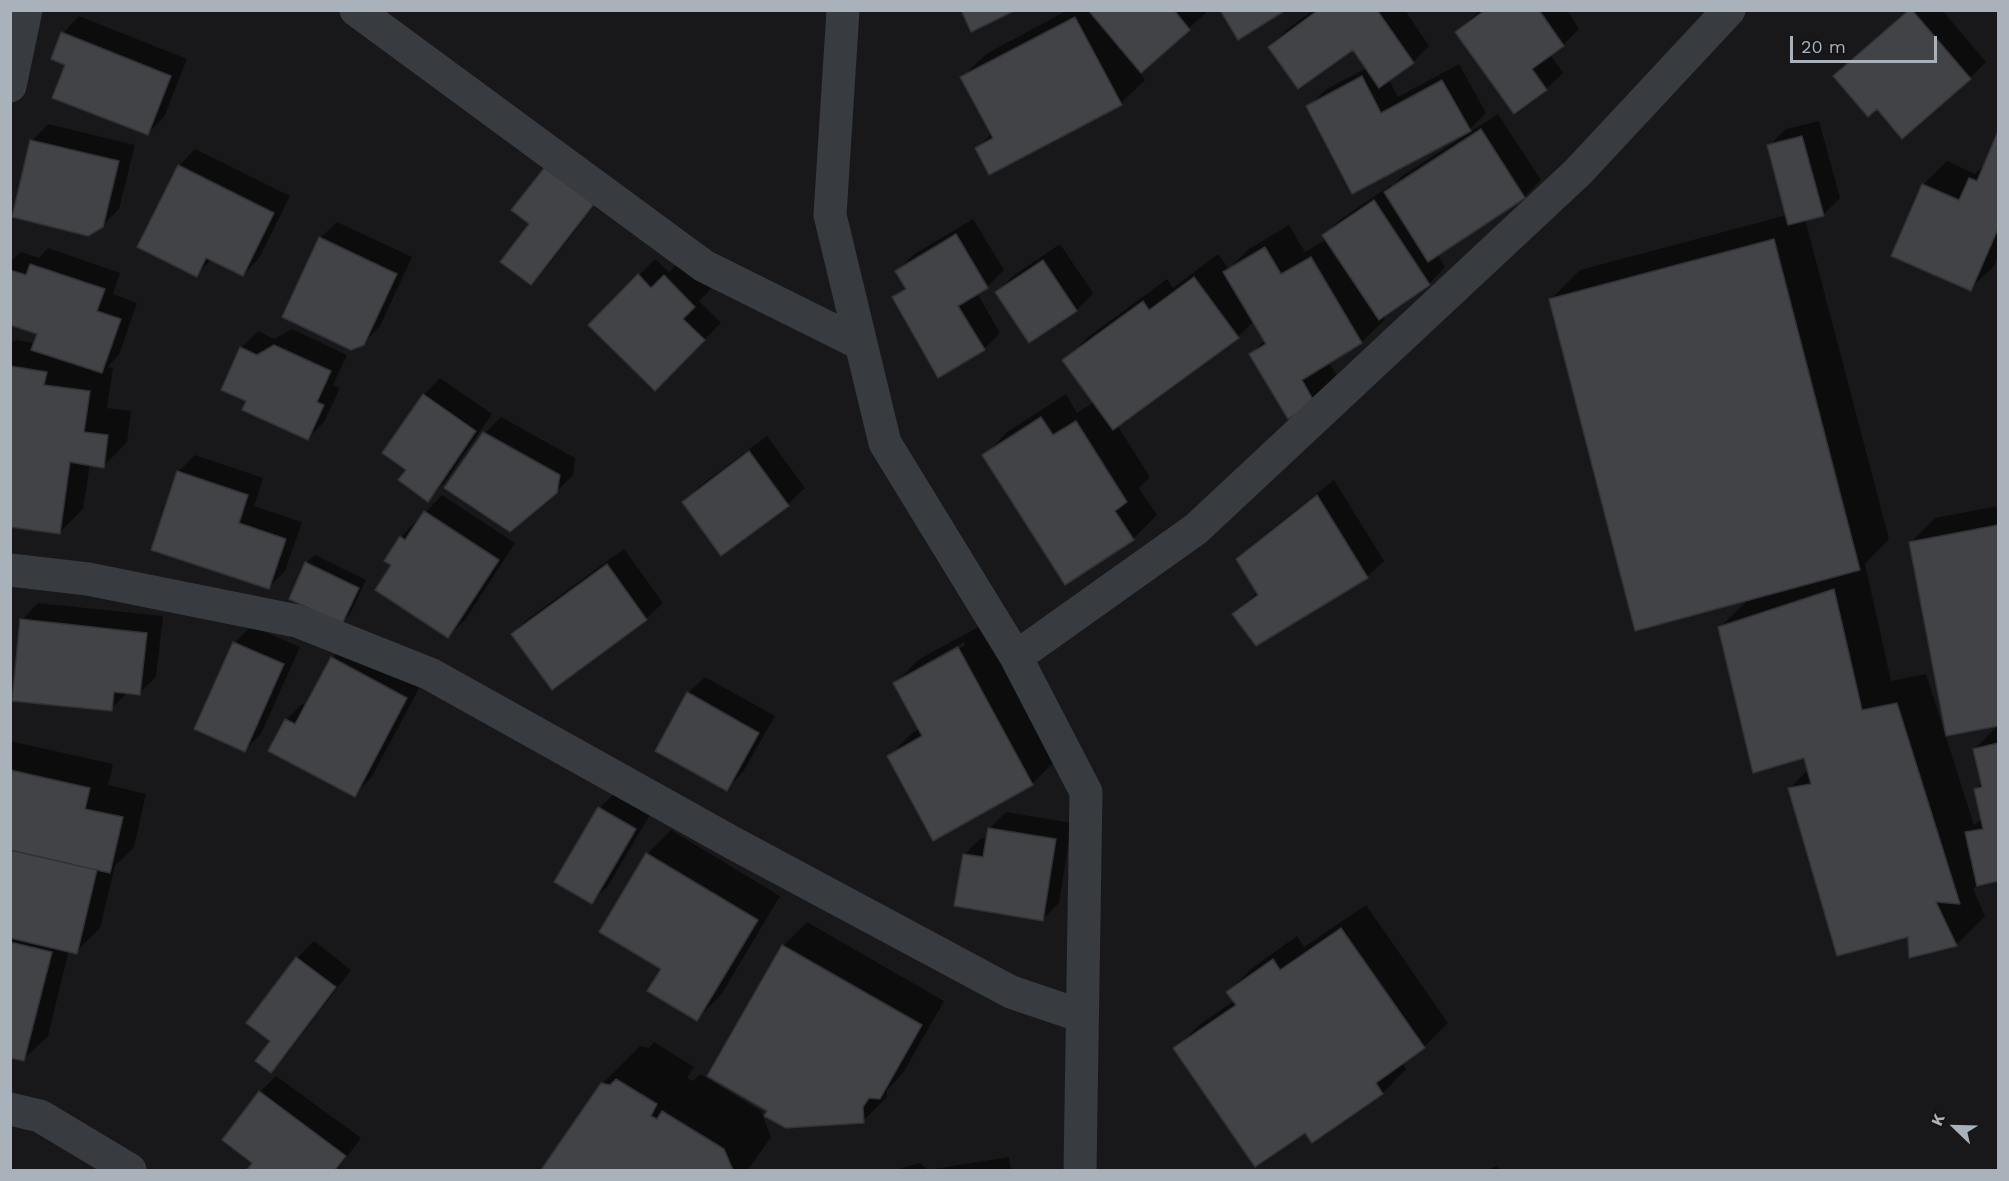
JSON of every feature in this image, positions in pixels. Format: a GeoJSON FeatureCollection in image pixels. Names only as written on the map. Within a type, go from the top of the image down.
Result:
{"type":"FeatureCollection","features":[{"type":"Feature","properties":{"kind":"street"},"geometry":{"type":"LineString","coordinates":[[10,86],[26,10]]}},
{"type":"Feature","properties":{"kind":"street"},"geometry":{"type":"LineString","coordinates":[[356,10],[704,266],[861,344]]}},
{"type":"Feature","properties":{"kind":"street"},"geometry":{"type":"LineString","coordinates":[[843,10],[830,215],[885,443],[1016,657],[1086,792],[1080,1170]]}},
{"type":"Feature","properties":{"kind":"street"},"geometry":{"type":"LineString","coordinates":[[1016,657],[1196,529],[1578,172],[1729,10]]}},
{"type":"Feature","properties":{"kind":"street"},"geometry":{"type":"LineString","coordinates":[[10,570],[88,579],[297,621],[430,674],[733,843],[1011,992],[1083,1016]]}},
{"type":"Feature","properties":{"kind":"street"},"geometry":{"type":"LineString","coordinates":[[10,1110],[40,1116],[130,1170]]}},
{"type":"Feature","properties":{"kind":"building"},"geometry":{"type":"Polygon","coordinates":[[[961,10],[1016,10],[971,32],[961,10]]]}},
{"type":"Feature","properties":{"kind":"building"},"geometry":{"type":"Polygon","coordinates":[[[1088,10],[1174,10],[1190,30],[1141,73],[1088,10]]]}},
{"type":"Feature","properties":{"kind":"building"},"geometry":{"type":"Polygon","coordinates":[[[1220,10],[1286,10],[1238,40],[1220,10]]]}},
{"type":"Feature","properties":{"kind":"building"},"geometry":{"type":"Polygon","coordinates":[[[1318,10],[1377,10],[1414,63],[1379,88],[1353,50],[1298,89],[1268,47],[1318,10]]]}},
{"type":"Feature","properties":{"kind":"building"},"geometry":{"type":"Polygon","coordinates":[[[1485,10],[1539,10],[1564,46],[1532,69],[1547,90],[1514,114],[1455,32],[1485,10]]]}},
{"type":"Feature","properties":{"kind":"building"},"geometry":{"type":"Polygon","coordinates":[[[1909,10],[1912,10],[1971,79],[1902,139],[1877,109],[1868,117],[1833,76],[1909,10]]]}},
{"type":"Feature","properties":{"kind":"building"},"geometry":{"type":"Polygon","coordinates":[[[1075,17],[1122,105],[989,175],[975,148],[993,138],[960,77],[1075,17]]]}},
{"type":"Feature","properties":{"kind":"building"},"geometry":{"type":"Polygon","coordinates":[[[61,32],[171,76],[148,135],[52,98],[65,65],[51,59],[61,32]]]}},
{"type":"Feature","properties":{"kind":"building"},"geometry":{"type":"Polygon","coordinates":[[[1362,76],[1381,113],[1442,80],[1471,131],[1352,194],[1306,106],[1362,76]]]}},
{"type":"Feature","properties":{"kind":"building"},"geometry":{"type":"Polygon","coordinates":[[[1481,129],[1525,198],[1428,262],[1384,192],[1481,129]]]}},
{"type":"Feature","properties":{"kind":"building"},"geometry":{"type":"Polygon","coordinates":[[[1998,131],[1998,229],[1971,291],[1891,256],[1922,184],[1959,200],[1969,178],[1977,181],[1998,131]]]}},
{"type":"Feature","properties":{"kind":"building"},"geometry":{"type":"Polygon","coordinates":[[[1802,136],[1824,216],[1788,225],[1767,145],[1802,136]]]}},
{"type":"Feature","properties":{"kind":"building"},"geometry":{"type":"Polygon","coordinates":[[[30,140],[119,161],[103,227],[88,236],[12,217],[30,140]]]}},
{"type":"Feature","properties":{"kind":"building"},"geometry":{"type":"Polygon","coordinates":[[[549,162],[598,199],[531,285],[500,262],[529,224],[511,210],[549,162]]]}},
{"type":"Feature","properties":{"kind":"building"},"geometry":{"type":"Polygon","coordinates":[[[178,165],[274,213],[243,276],[206,258],[197,277],[137,247],[178,165]]]}},
{"type":"Feature","properties":{"kind":"building"},"geometry":{"type":"Polygon","coordinates":[[[1374,200],[1430,285],[1379,320],[1322,235],[1374,200]]]}},
{"type":"Feature","properties":{"kind":"building"},"geometry":{"type":"Polygon","coordinates":[[[956,234],[988,288],[958,306],[985,350],[938,378],[892,297],[906,289],[895,271],[956,234]]]}},
{"type":"Feature","properties":{"kind":"building"},"geometry":{"type":"Polygon","coordinates":[[[319,237],[397,274],[364,345],[351,350],[282,317],[319,237]]]}},
{"type":"Feature","properties":{"kind":"building"},"geometry":{"type":"Polygon","coordinates":[[[1774,239],[1860,570],[1635,631],[1549,299],[1774,239]]]}},
{"type":"Feature","properties":{"kind":"building"},"geometry":{"type":"Polygon","coordinates":[[[1265,247],[1281,274],[1311,257],[1362,343],[1302,380],[1315,403],[1288,419],[1249,354],[1266,344],[1223,272],[1265,247]]]}},
{"type":"Feature","properties":{"kind":"building"},"geometry":{"type":"Polygon","coordinates":[[[1043,260],[1077,311],[1029,343],[995,292],[1043,260]]]}},
{"type":"Feature","properties":{"kind":"building"},"geometry":{"type":"Polygon","coordinates":[[[30,264],[105,289],[97,311],[121,319],[102,373],[31,350],[37,334],[10,325],[10,270],[26,275],[30,264]]]}},
{"type":"Feature","properties":{"kind":"building"},"geometry":{"type":"Polygon","coordinates":[[[638,274],[651,288],[664,275],[695,307],[683,319],[705,340],[655,391],[588,325],[638,274]]]}},
{"type":"Feature","properties":{"kind":"building"},"geometry":{"type":"Polygon","coordinates":[[[1194,277],[1239,338],[1113,430],[1062,360],[1143,301],[1149,310],[1194,277]]]}},
{"type":"Feature","properties":{"kind":"building"},"geometry":{"type":"Polygon","coordinates":[[[274,345],[331,371],[317,402],[324,405],[308,440],[242,410],[246,401],[221,390],[240,347],[257,355],[274,345]]]}},
{"type":"Feature","properties":{"kind":"building"},"geometry":{"type":"Polygon","coordinates":[[[10,366],[47,372],[44,385],[90,391],[84,432],[108,435],[104,468],[70,462],[60,534],[10,527],[10,366]]]}},
{"type":"Feature","properties":{"kind":"building"},"geometry":{"type":"Polygon","coordinates":[[[423,394],[476,431],[428,502],[398,480],[406,470],[382,453],[423,394]]]}},
{"type":"Feature","properties":{"kind":"building"},"geometry":{"type":"Polygon","coordinates":[[[1041,417],[1053,435],[1076,421],[1127,502],[1115,511],[1134,540],[1065,585],[982,455],[1041,417]]]}},
{"type":"Feature","properties":{"kind":"building"},"geometry":{"type":"Polygon","coordinates":[[[483,432],[560,475],[557,493],[510,532],[444,488],[483,432]]]}},
{"type":"Feature","properties":{"kind":"building"},"geometry":{"type":"Polygon","coordinates":[[[749,451],[789,506],[721,556],[682,502],[749,451]]]}},
{"type":"Feature","properties":{"kind":"building"},"geometry":{"type":"Polygon","coordinates":[[[177,471],[248,495],[239,523],[286,539],[269,589],[151,550],[177,471]]]}},
{"type":"Feature","properties":{"kind":"building"},"geometry":{"type":"Polygon","coordinates":[[[1317,495],[1368,578],[1256,646],[1232,614],[1258,595],[1236,559],[1317,495]]]}},
{"type":"Feature","properties":{"kind":"building"},"geometry":{"type":"Polygon","coordinates":[[[424,511],[499,560],[448,638],[375,590],[391,565],[384,561],[400,536],[405,540],[424,511]]]}},
{"type":"Feature","properties":{"kind":"building"},"geometry":{"type":"Polygon","coordinates":[[[1998,525],[1998,726],[1946,736],[1909,542],[1998,525]]]}},
{"type":"Feature","properties":{"kind":"building"},"geometry":{"type":"Polygon","coordinates":[[[305,562],[359,588],[342,624],[289,599],[305,562]]]}},
{"type":"Feature","properties":{"kind":"building"},"geometry":{"type":"Polygon","coordinates":[[[607,564],[647,620],[552,690],[511,634],[607,564]]]}},
{"type":"Feature","properties":{"kind":"building"},"geometry":{"type":"Polygon","coordinates":[[[1834,589],[1862,710],[1897,703],[1960,904],[1936,902],[1957,946],[1909,958],[1908,937],[1837,956],[1788,788],[1811,784],[1804,758],[1753,773],[1718,627],[1834,589]]]}},
{"type":"Feature","properties":{"kind":"building"},"geometry":{"type":"Polygon","coordinates":[[[20,619],[147,633],[140,695],[114,692],[112,711],[12,701],[20,619]]]}},
{"type":"Feature","properties":{"kind":"building"},"geometry":{"type":"Polygon","coordinates":[[[233,642],[284,664],[245,752],[194,729],[233,642]]]}},
{"type":"Feature","properties":{"kind":"building"},"geometry":{"type":"Polygon","coordinates":[[[958,647],[1033,785],[933,841],[887,756],[922,736],[893,683],[958,647]]]}},
{"type":"Feature","properties":{"kind":"building"},"geometry":{"type":"Polygon","coordinates":[[[331,657],[407,698],[355,797],[268,751],[285,719],[295,724],[331,657]]]}},
{"type":"Feature","properties":{"kind":"building"},"geometry":{"type":"Polygon","coordinates":[[[687,692],[759,733],[727,791],[655,751],[687,692]]]}},
{"type":"Feature","properties":{"kind":"building"},"geometry":{"type":"Polygon","coordinates":[[[1998,743],[1998,881],[1977,886],[1965,832],[1983,829],[1974,789],[1982,787],[1973,749],[1998,743]]]}},
{"type":"Feature","properties":{"kind":"building"},"geometry":{"type":"Polygon","coordinates":[[[10,770],[90,788],[85,809],[123,817],[110,873],[10,850],[10,770]]]}},
{"type":"Feature","properties":{"kind":"building"},"geometry":{"type":"Polygon","coordinates":[[[598,807],[636,829],[592,904],[554,882],[598,807]]]}},
{"type":"Feature","properties":{"kind":"building"},"geometry":{"type":"Polygon","coordinates":[[[988,828],[1056,839],[1043,921],[954,906],[963,854],[983,857],[988,828]]]}},
{"type":"Feature","properties":{"kind":"building"},"geometry":{"type":"Polygon","coordinates":[[[10,850],[97,870],[77,954],[10,938],[10,850]]]}},
{"type":"Feature","properties":{"kind":"building"},"geometry":{"type":"Polygon","coordinates":[[[646,853],[758,920],[697,1021],[647,991],[661,969],[599,932],[646,853]]]}},
{"type":"Feature","properties":{"kind":"building"},"geometry":{"type":"Polygon","coordinates":[[[1341,928],[1425,1048],[1376,1083],[1383,1094],[1312,1143],[1305,1133],[1255,1167],[1173,1048],[1236,1005],[1226,992],[1273,959],[1280,970],[1341,928]]]}},
{"type":"Feature","properties":{"kind":"building"},"geometry":{"type":"Polygon","coordinates":[[[10,942],[52,952],[24,1061],[10,1058],[10,942]]]}},
{"type":"Feature","properties":{"kind":"building"},"geometry":{"type":"Polygon","coordinates":[[[782,945],[922,1025],[880,1099],[869,1098],[863,1107],[864,1123],[786,1128],[764,1116],[767,1111],[707,1076],[782,945]]]}},
{"type":"Feature","properties":{"kind":"building"},"geometry":{"type":"Polygon","coordinates":[[[296,957],[336,987],[271,1073],[255,1061],[270,1041],[246,1023],[296,957]]]}},
{"type":"Feature","properties":{"kind":"building"},"geometry":{"type":"Polygon","coordinates":[[[616,1079],[657,1104],[651,1116],[657,1119],[662,1111],[724,1149],[733,1170],[541,1170],[601,1083],[610,1085],[616,1079]]]}},
{"type":"Feature","properties":{"kind":"building"},"geometry":{"type":"Polygon","coordinates":[[[259,1091],[346,1156],[335,1170],[247,1170],[252,1163],[222,1140],[259,1091]]]}}]}
